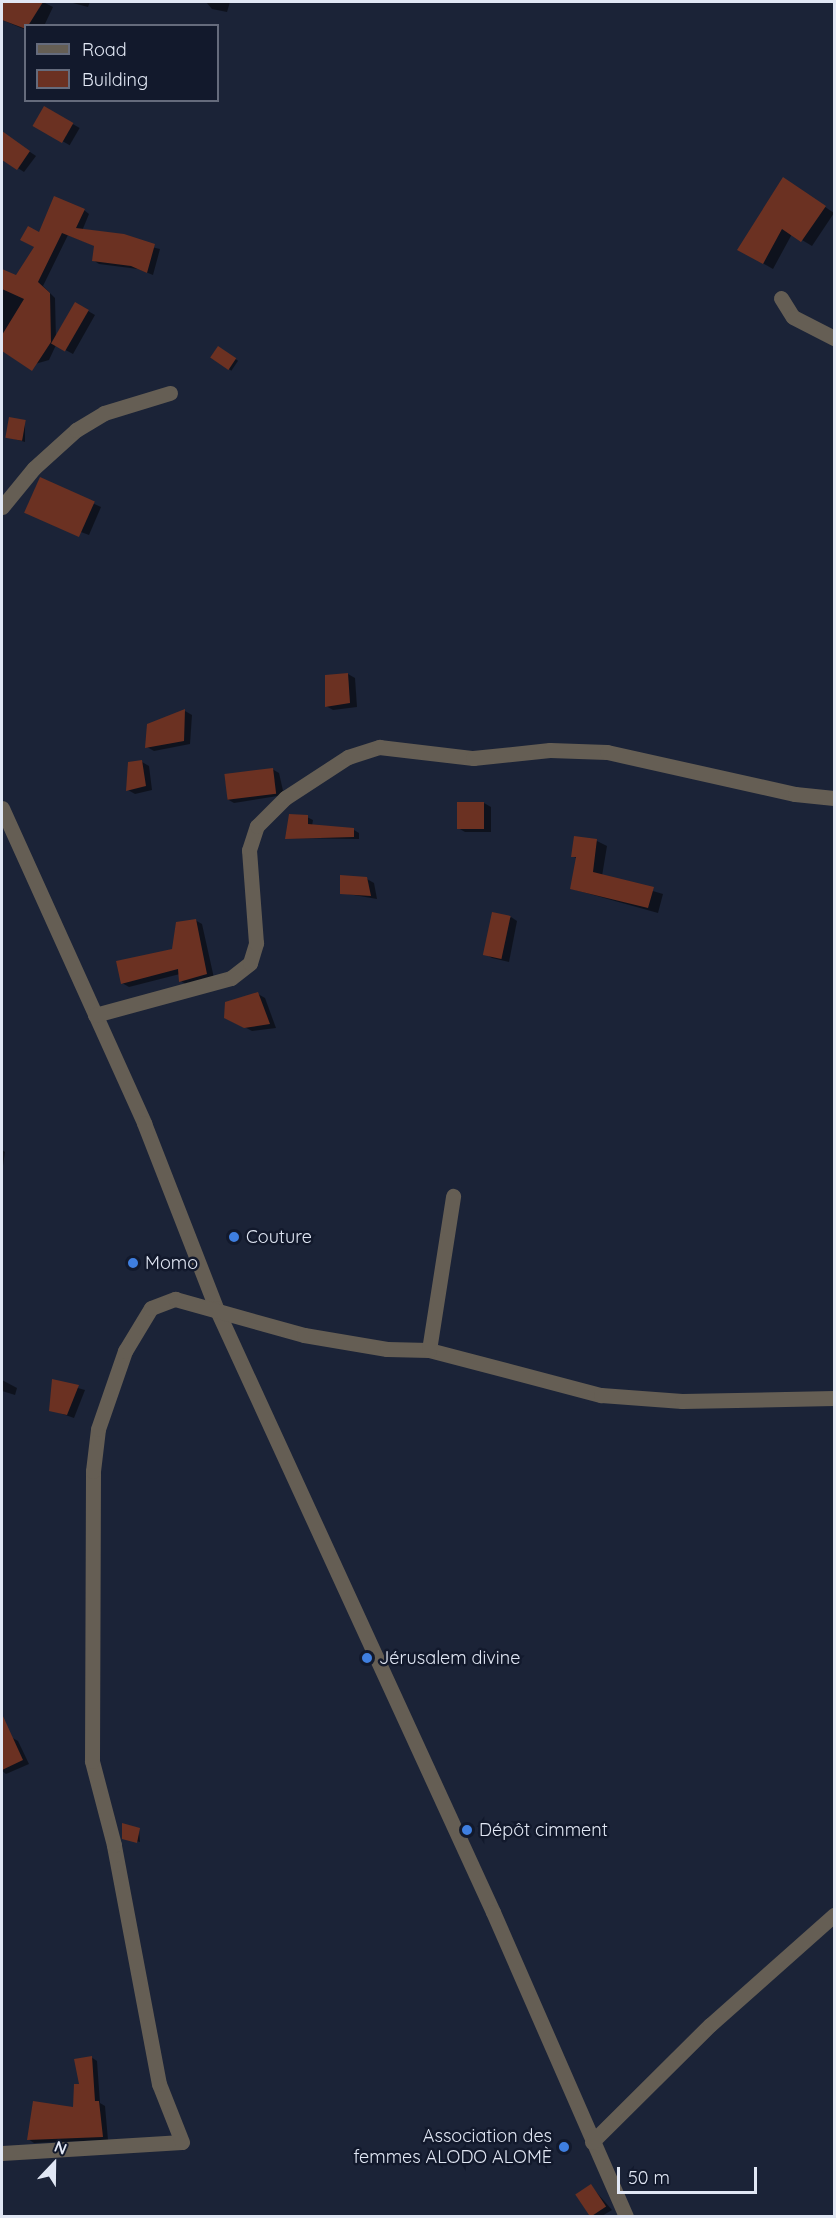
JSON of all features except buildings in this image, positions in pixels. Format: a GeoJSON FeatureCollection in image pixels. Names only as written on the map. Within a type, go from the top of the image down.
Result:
{"type":"FeatureCollection","features":[{"type":"Feature","properties":{"kind":"street"},"geometry":{"type":"LineString","coordinates":[[781,298],[793,317],[834,338]]}},
{"type":"Feature","properties":{"kind":"street"},"geometry":{"type":"LineString","coordinates":[[2,507],[34,468],[76,430],[104,413],[170,393]]}},
{"type":"Feature","properties":{"kind":"street"},"geometry":{"type":"LineString","coordinates":[[95,1015],[231,978],[250,963],[256,943],[249,849],[257,826],[285,798],[348,757],[379,747],[473,758],[550,750],[607,752],[795,794],[834,798]]}},
{"type":"Feature","properties":{"kind":"street"},"geometry":{"type":"LineString","coordinates":[[2,807],[144,1123],[216,1308],[493,1912],[626,2217]]}},
{"type":"Feature","properties":{"kind":"street"},"geometry":{"type":"LineString","coordinates":[[429,1350],[453,1196]]}},
{"type":"Feature","properties":{"kind":"street"},"geometry":{"type":"LineString","coordinates":[[2,2153],[182,2142],[159,2084],[114,1845],[92,1761],[93,1472],[98,1429],[125,1351],[151,1308],[175,1299],[216,1308],[304,1335],[387,1349],[429,1350],[601,1395],[682,1401],[834,1398]]}},
{"type":"Feature","properties":{"kind":"street"},"geometry":{"type":"LineString","coordinates":[[592,2142],[710,2025],[834,1915]]}},
{"type":"Feature","properties":{"kind":"place","name":"Couture"},"geometry":{"type":"Point","coordinates":[234,1237]}},
{"type":"Feature","properties":{"kind":"place","name":"Momo"},"geometry":{"type":"Point","coordinates":[133,1263]}},
{"type":"Feature","properties":{"kind":"place","name":"Jérusalem divine"},"geometry":{"type":"Point","coordinates":[367,1658]}},
{"type":"Feature","properties":{"kind":"place","name":"Dépôt cimment"},"geometry":{"type":"Point","coordinates":[467,1830]}},
{"type":"Feature","properties":{"kind":"place","name":"Association des femmes ALODO ALOMÈ"},"geometry":{"type":"Point","coordinates":[564,2147]}}]}
